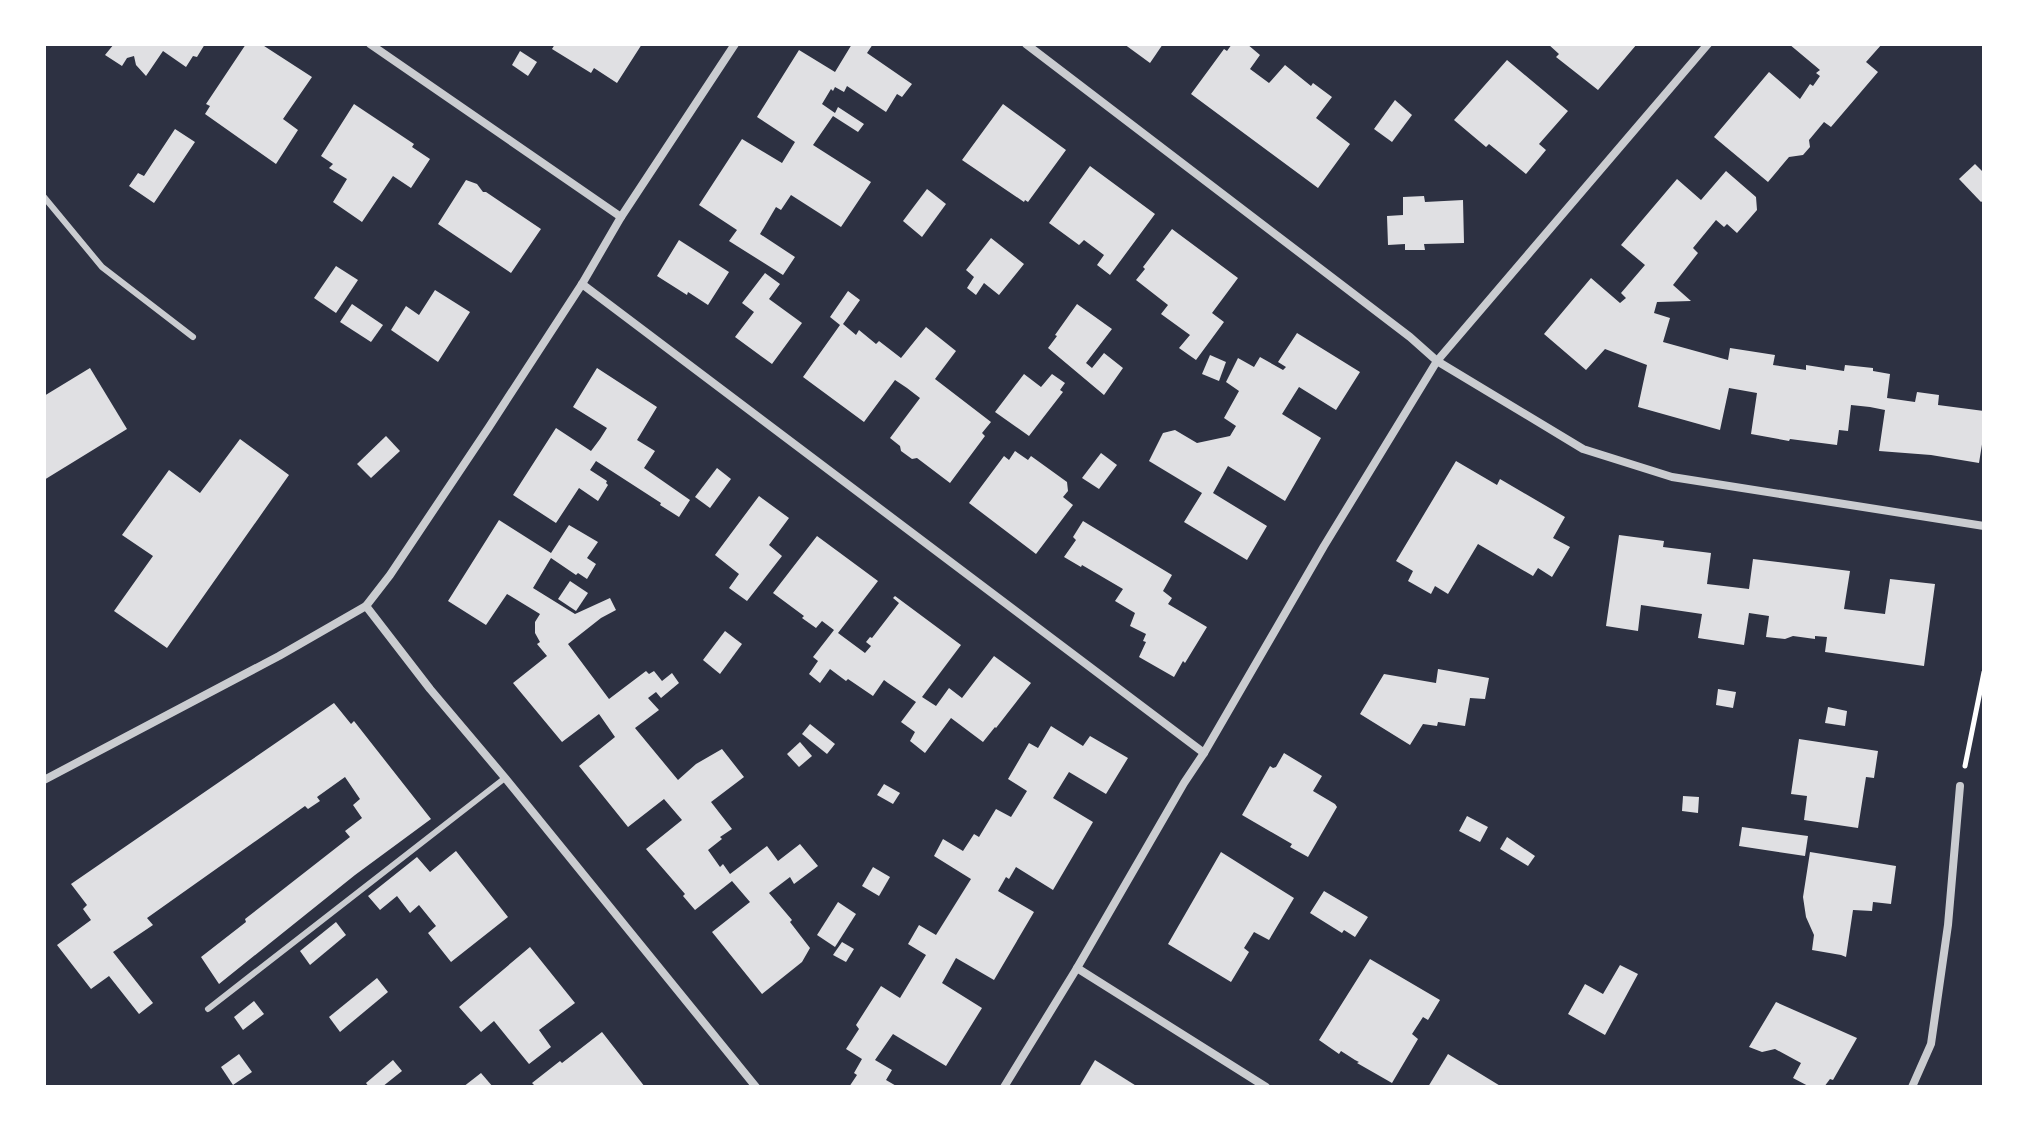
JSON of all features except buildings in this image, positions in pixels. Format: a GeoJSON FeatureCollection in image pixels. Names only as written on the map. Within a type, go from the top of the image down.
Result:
{"type":"FeatureCollection","features":[{"type":"Feature","properties":{"kind":"street"},"geometry":{"type":"LineString","coordinates":[[370,44],[621,217]]}},
{"type":"Feature","properties":{"kind":"street"},"geometry":{"type":"LineString","coordinates":[[44,780],[279,656],[366,606],[398,564],[582,284],[621,217],[735,44]]}},
{"type":"Feature","properties":{"kind":"street"},"geometry":{"type":"LineString","coordinates":[[1026,44],[1410,337],[1437,361],[1583,449],[1672,477],[1984,526]]}},
{"type":"Feature","properties":{"kind":"street"},"geometry":{"type":"LineString","coordinates":[[1004,1087],[1437,361],[1708,44]]}},
{"type":"Feature","properties":{"kind":"street"},"geometry":{"type":"LineString","coordinates":[[582,284],[1204,753]]}},
{"type":"Feature","properties":{"kind":"street"},"geometry":{"type":"LineString","coordinates":[[366,606],[430,689],[756,1087]]}},
{"type":"Feature","properties":{"kind":"street"},"geometry":{"type":"LineString","coordinates":[[1912,1087],[1931,1044],[1948,925],[1960,786]]}},
{"type":"Feature","properties":{"kind":"street"},"geometry":{"type":"LineString","coordinates":[[1077,968],[1266,1087]]}},
{"type":"Feature","properties":{"kind":"lane"},"geometry":{"type":"LineString","coordinates":[[44,197],[102,267],[193,337]]}},
{"type":"Feature","properties":{"kind":"lane"},"geometry":{"type":"LineString","coordinates":[[208,1009],[505,778]]}},
{"type":"Feature","properties":{"kind":"path"},"geometry":{"type":"LineString","coordinates":[[1960,786],[1984,672]]}}]}
